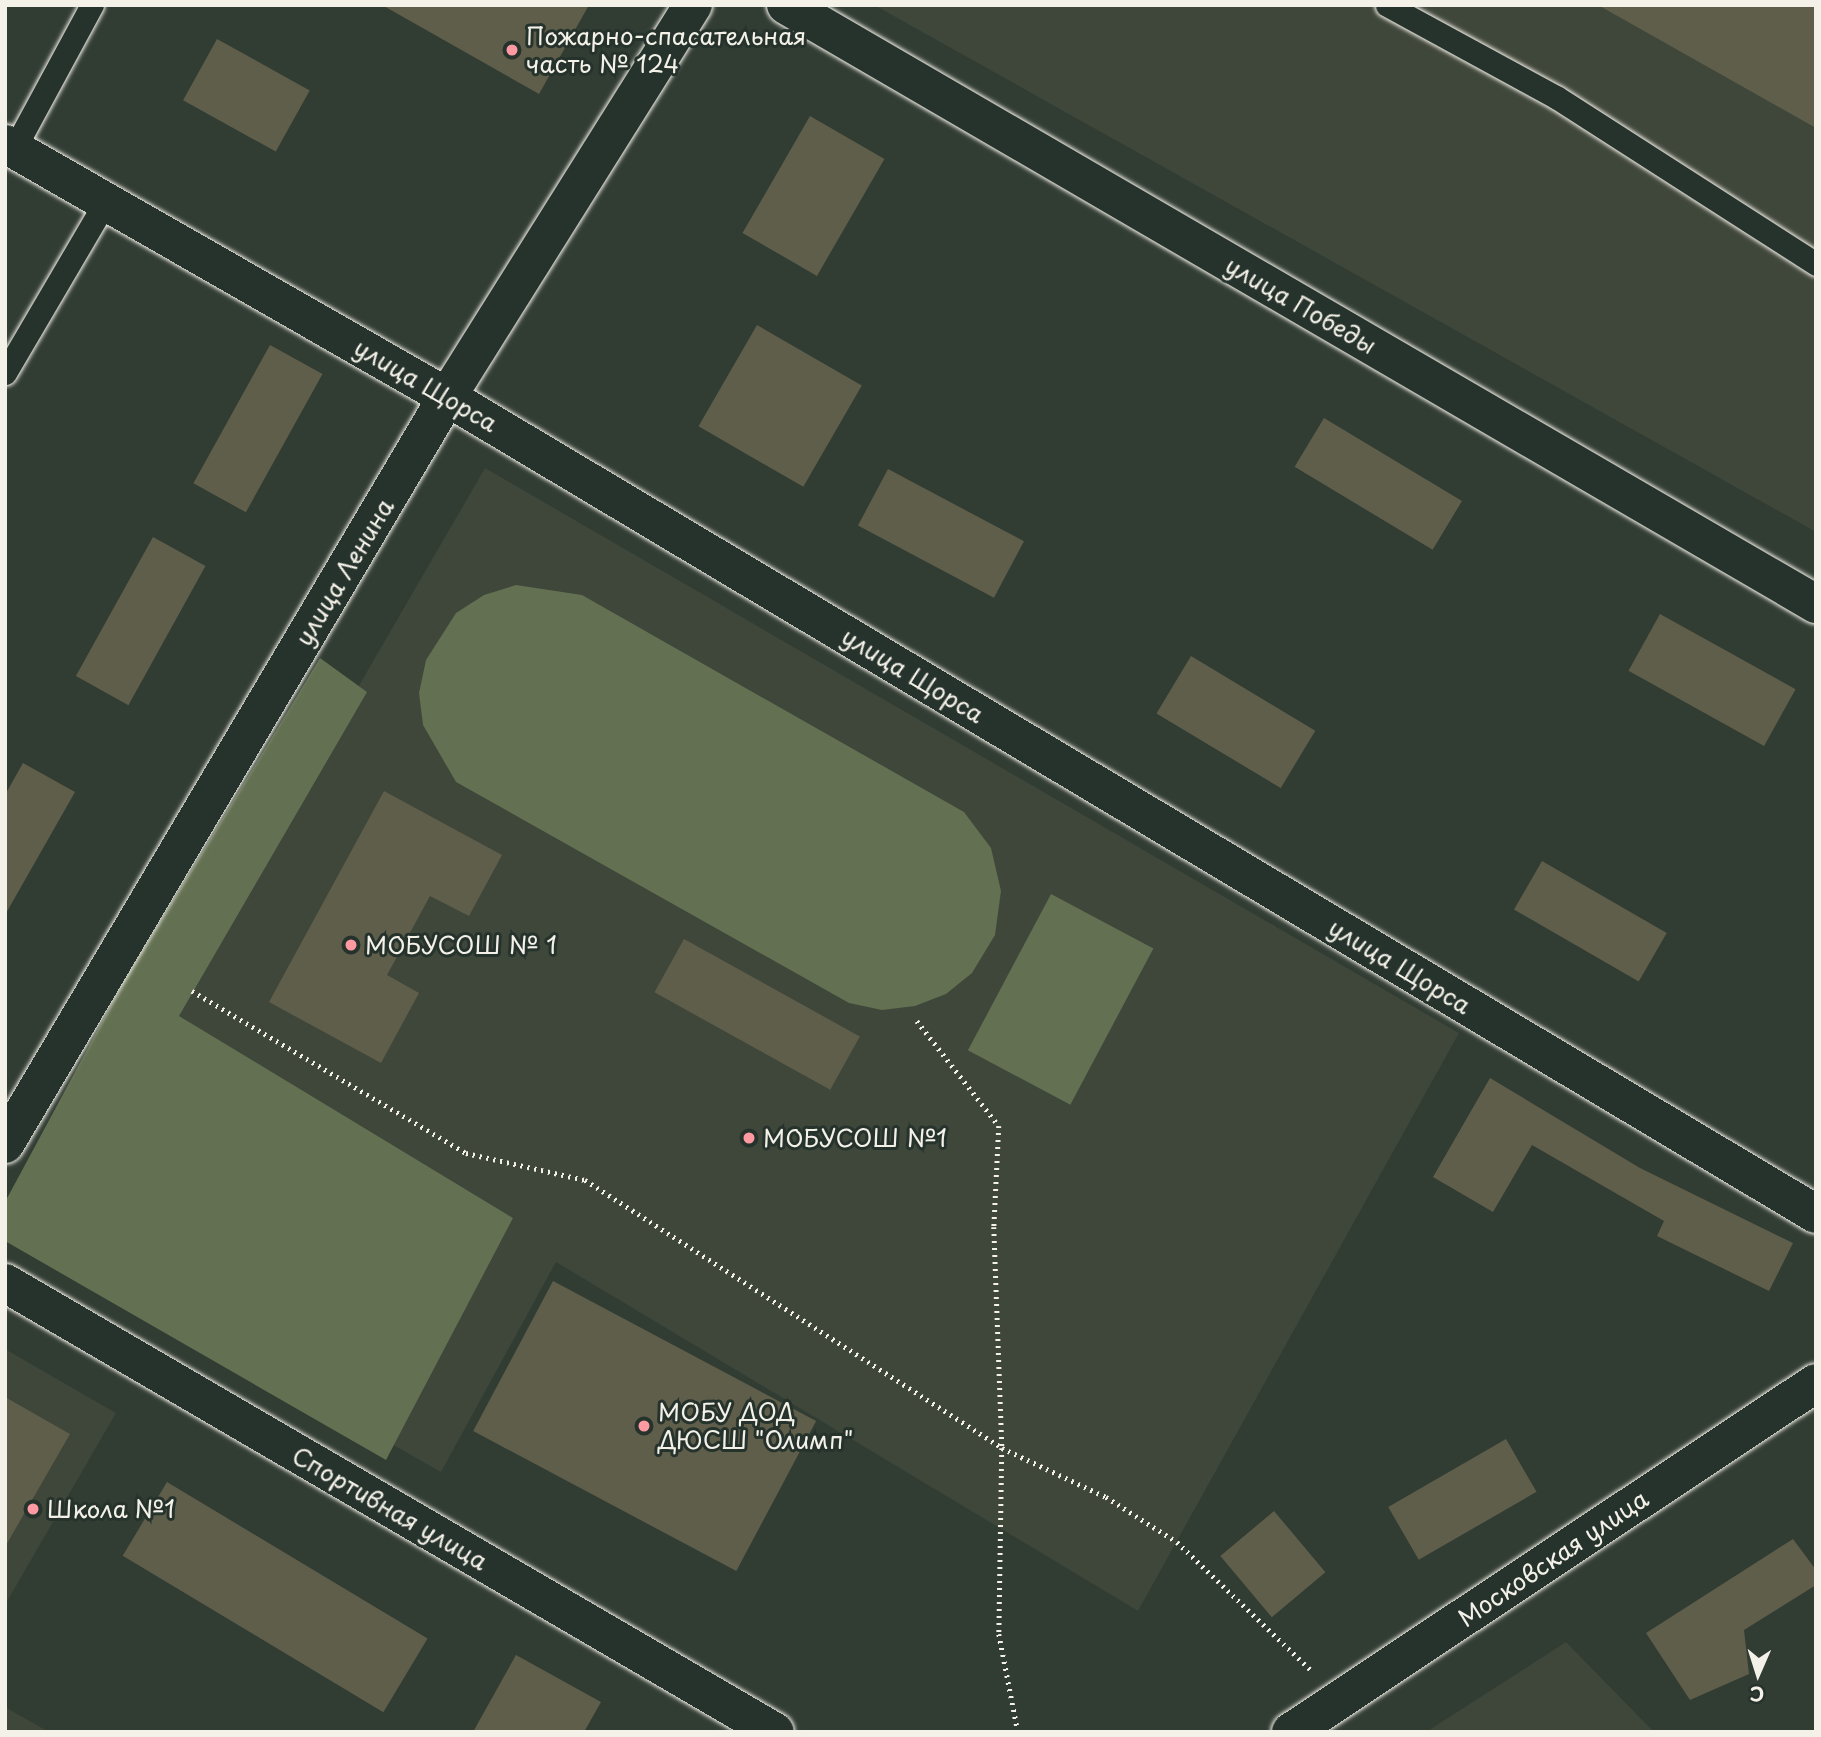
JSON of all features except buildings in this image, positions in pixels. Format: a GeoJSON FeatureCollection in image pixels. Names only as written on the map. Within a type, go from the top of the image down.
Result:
{"type":"FeatureCollection","features":[{"type":"Feature","properties":{"kind":"street","name":"улица Ленина"},"geometry":{"type":"LineString","coordinates":[[5,1144],[447,397],[693,5]]}},
{"type":"Feature","properties":{"kind":"street","name":"улица Победы"},"geometry":{"type":"LineString","coordinates":[[786,5],[1816,604]]}},
{"type":"Feature","properties":{"kind":"street","name":"улица Щорса"},"geometry":{"type":"LineString","coordinates":[[10,146],[447,397],[1816,1214]]}},
{"type":"Feature","properties":{"kind":"street","name":"Спортивная улица"},"geometry":{"type":"LineString","coordinates":[[5,1283],[775,1732]]}},
{"type":"Feature","properties":{"kind":"street","name":"Московская улица"},"geometry":{"type":"LineString","coordinates":[[1291,1732],[1816,1383]]}},
{"type":"Feature","properties":{"kind":"lane"},"geometry":{"type":"LineString","coordinates":[[10,146],[93,5]]}},
{"type":"Feature","properties":{"kind":"lane"},"geometry":{"type":"LineString","coordinates":[[1387,5],[1556,97],[1816,264]]}},
{"type":"Feature","properties":{"kind":"lane"},"geometry":{"type":"LineString","coordinates":[[5,373],[106,201]]}},
{"type":"Feature","properties":{"kind":"path"},"geometry":{"type":"LineString","coordinates":[[192,991],[466,1153],[585,1180],[1002,1448],[1106,1497],[1177,1542],[1341,1699]]}},
{"type":"Feature","properties":{"kind":"path"},"geometry":{"type":"LineString","coordinates":[[917,1021],[999,1126],[994,1227],[1002,1448],[999,1634],[1018,1732]]}},
{"type":"Feature","properties":{"kind":"shaded area"},"geometry":{"type":"Polygon","coordinates":[[[874,5],[1816,5],[1816,532],[874,5]]]}},
{"type":"Feature","properties":{"kind":"shaded area","name":"МОБУСОШ №1"},"geometry":{"type":"Polygon","coordinates":[[[485,468],[1459,1033],[1138,1611],[556,1262],[441,1472],[36,1243],[485,468]]]}},
{"type":"Feature","properties":{"kind":"shaded area","name":"Школа №1"},"geometry":{"type":"Polygon","coordinates":[[[5,1349],[116,1413],[5,1605],[5,1349]]]}},
{"type":"Feature","properties":{"kind":"shaded area"},"geometry":{"type":"Polygon","coordinates":[[[1566,1642],[1654,1732],[1426,1732],[1566,1642]]]}},
{"type":"Feature","properties":{"kind":"shaded area"},"geometry":{"type":"Polygon","coordinates":[[[5,1707],[49,1732],[5,1732],[5,1707]]]}},
{"type":"Feature","properties":{"kind":"green space"},"geometry":{"type":"Polygon","coordinates":[[[516,585],[582,595],[964,812],[991,848],[1001,891],[995,935],[972,973],[946,994],[915,1006],[882,1010],[849,1003],[456,782],[423,725],[419,693],[426,660],[456,613],[484,595],[516,585]]]}},
{"type":"Feature","properties":{"kind":"green space"},"geometry":{"type":"Polygon","coordinates":[[[320,658],[367,692],[179,1016],[513,1218],[386,1460],[5,1241],[5,1202],[123,983],[320,658]]]}},
{"type":"Feature","properties":{"kind":"green space"},"geometry":{"type":"Polygon","coordinates":[[[1051,894],[1153,948],[1070,1105],[968,1050],[1051,894]]]}},
{"type":"Feature","properties":{"kind":"place","name":"Пожарно-спасательная часть № 124"},"geometry":{"type":"Point","coordinates":[512,50]}},
{"type":"Feature","properties":{"kind":"place","name":"МОБУСОШ № 1"},"geometry":{"type":"Point","coordinates":[351,945]}},
{"type":"Feature","properties":{"kind":"place","name":"МОБУСОШ №1"},"geometry":{"type":"Point","coordinates":[749,1138]}},
{"type":"Feature","properties":{"kind":"place","name":"МОБУ ДОД ДЮСШ \"Олимп\""},"geometry":{"type":"Point","coordinates":[644,1426]}},
{"type":"Feature","properties":{"kind":"place","name":"Школа №1"},"geometry":{"type":"Point","coordinates":[33,1509]}}]}
